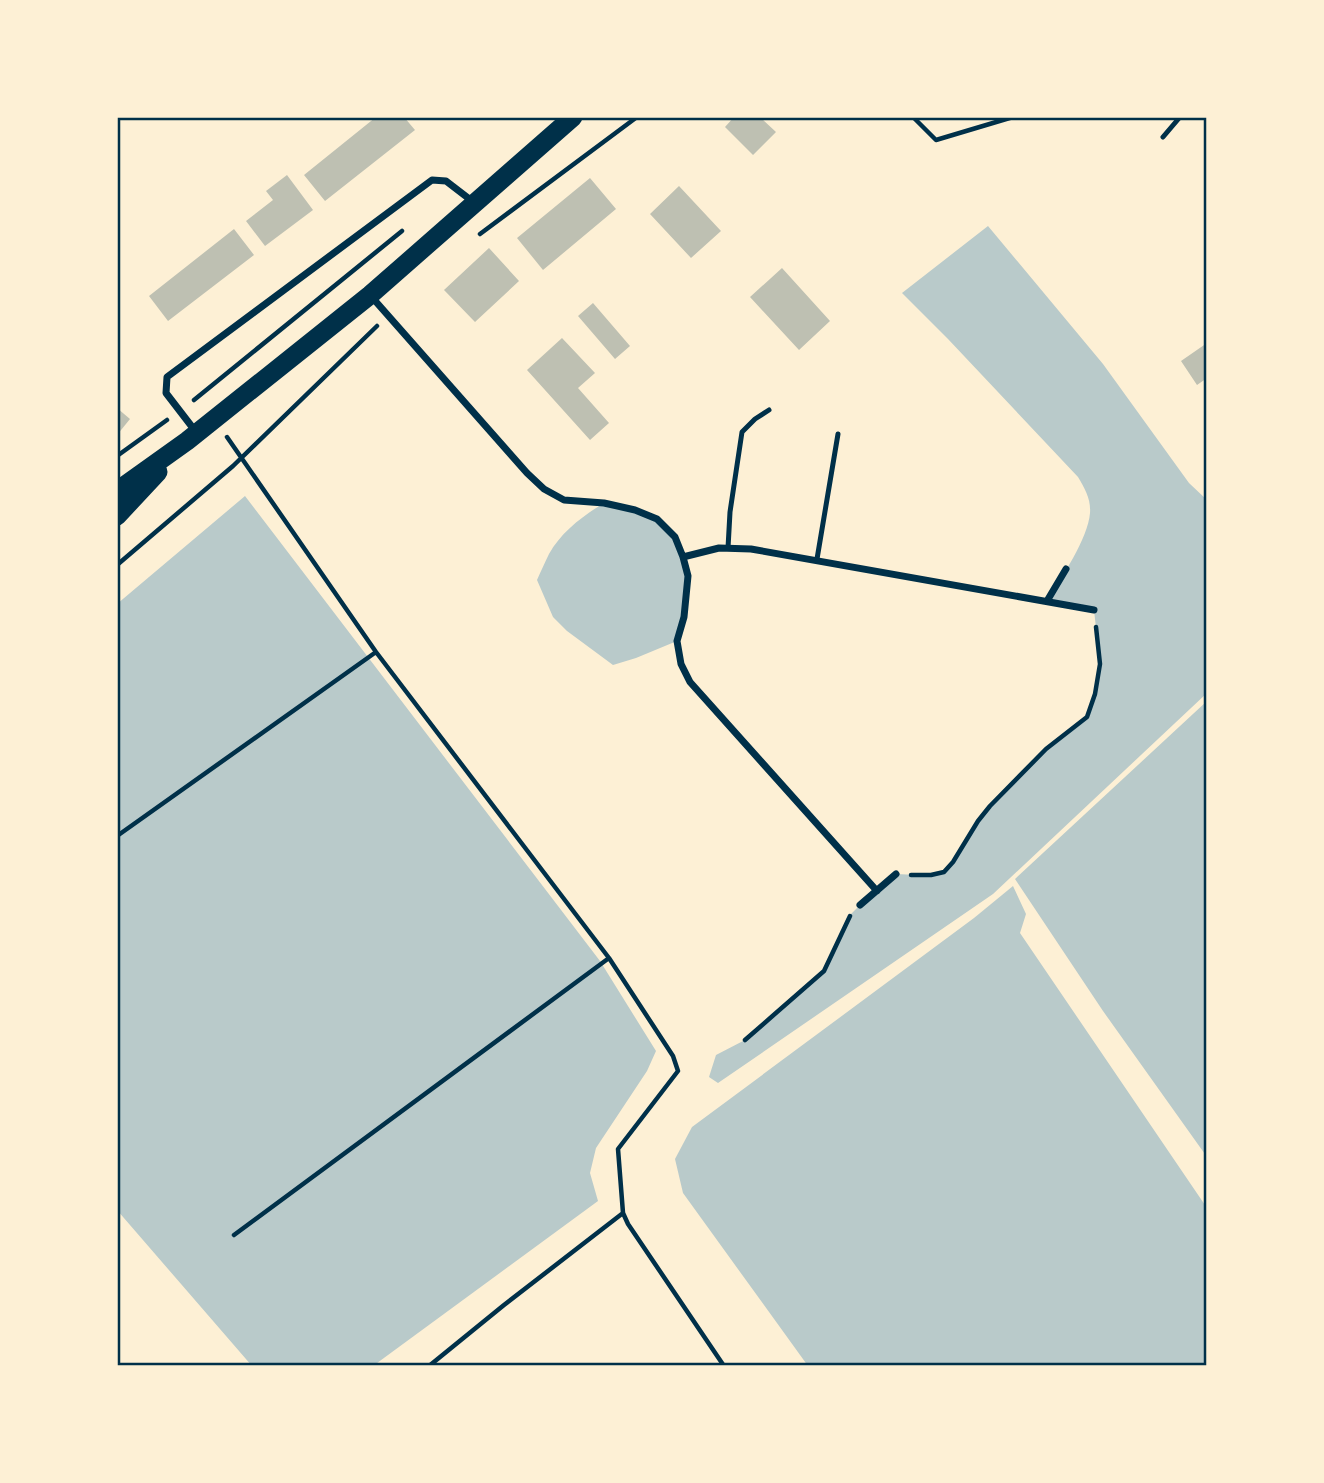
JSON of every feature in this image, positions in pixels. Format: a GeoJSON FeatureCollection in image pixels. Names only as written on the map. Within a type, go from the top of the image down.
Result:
{"type":"FeatureCollection","features":[{"type":"Feature","properties":{"kind":"highway"},"geometry":{"type":"LineString","coordinates":[[117,491],[192,437],[370,295],[573,117]]}},
{"type":"Feature","properties":{"kind":"highway"},"geometry":{"type":"LineString","coordinates":[[117,516],[192,437]]}},
{"type":"Feature","properties":{"kind":"street"},"geometry":{"type":"LineString","coordinates":[[192,437],[166,393],[167,377],[432,180],[446,181],[474,203]]}},
{"type":"Feature","properties":{"kind":"street"},"geometry":{"type":"LineString","coordinates":[[370,295],[544,489],[564,500],[618,505],[657,519],[675,537],[688,576],[684,617],[677,641],[681,664],[690,682],[877,891]]}},
{"type":"Feature","properties":{"kind":"street"},"geometry":{"type":"LineString","coordinates":[[683,557],[719,548],[751,548],[1094,610]]}},
{"type":"Feature","properties":{"kind":"street"},"geometry":{"type":"LineString","coordinates":[[1047,601],[1066,569]]}},
{"type":"Feature","properties":{"kind":"street"},"geometry":{"type":"LineString","coordinates":[[860,905],[896,874]]}},
{"type":"Feature","properties":{"kind":"lane"},"geometry":{"type":"LineString","coordinates":[[1163,137],[1180,117]]}},
{"type":"Feature","properties":{"kind":"lane"},"geometry":{"type":"LineString","coordinates":[[728,548],[730,512],[742,432],[769,410]]}},
{"type":"Feature","properties":{"kind":"lane"},"geometry":{"type":"LineString","coordinates":[[817,559],[838,434]]}},
{"type":"Feature","properties":{"kind":"path"},"geometry":{"type":"LineString","coordinates":[[478,236],[637,117]]}},
{"type":"Feature","properties":{"kind":"path"},"geometry":{"type":"LineString","coordinates":[[913,117],[936,140],[1013,117]]}},
{"type":"Feature","properties":{"kind":"path"},"geometry":{"type":"LineString","coordinates":[[117,456],[179,411],[403,230]]}},
{"type":"Feature","properties":{"kind":"path"},"geometry":{"type":"LineString","coordinates":[[117,565],[241,458],[387,316]]}},
{"type":"Feature","properties":{"kind":"path"},"geometry":{"type":"LineString","coordinates":[[215,419],[376,652],[609,958],[673,1056],[678,1071],[618,1149],[623,1213],[724,1366]]}},
{"type":"Feature","properties":{"kind":"path"},"geometry":{"type":"LineString","coordinates":[[896,874],[944,872],[990,806],[1046,750],[1087,717],[1095,694],[1100,664],[1094,610]]}},
{"type":"Feature","properties":{"kind":"path"},"geometry":{"type":"LineString","coordinates":[[117,836],[376,652]]}},
{"type":"Feature","properties":{"kind":"path"},"geometry":{"type":"LineString","coordinates":[[745,1041],[824,971],[847,918],[860,905]]}},
{"type":"Feature","properties":{"kind":"path"},"geometry":{"type":"LineString","coordinates":[[234,1235],[609,958]]}},
{"type":"Feature","properties":{"kind":"path"},"geometry":{"type":"LineString","coordinates":[[429,1366],[623,1213]]}},
{"type":"Feature","properties":{"kind":"shaded area"},"geometry":{"type":"Polygon","coordinates":[[[988,226],[1103,364],[1189,483],[1207,500],[1207,693],[993,894],[718,1083],[709,1077],[716,1055],[745,1040],[823,971],[847,918],[860,905],[896,874],[918,875],[944,871],[953,862],[978,821],[1046,749],[1088,717],[1100,664],[1094,610],[1047,601],[1073,558],[1088,523],[1090,503],[1085,490],[1078,477],[902,293],[988,226]]]}},
{"type":"Feature","properties":{"kind":"shaded area"},"geometry":{"type":"Polygon","coordinates":[[[245,496],[600,961],[656,1051],[647,1071],[596,1148],[590,1173],[598,1201],[373,1366],[252,1366],[117,1210],[117,604],[245,496]]]}},
{"type":"Feature","properties":{"kind":"shaded area"},"geometry":{"type":"Polygon","coordinates":[[[604,503],[657,519],[675,537],[688,576],[677,641],[613,665],[567,631],[553,617],[537,580],[549,554],[566,531],[604,503]]]}},
{"type":"Feature","properties":{"kind":"shaded area"},"geometry":{"type":"Polygon","coordinates":[[[1207,701],[1207,1157],[1103,1011],[1015,879],[1207,701]]]}},
{"type":"Feature","properties":{"kind":"shaded area"},"geometry":{"type":"Polygon","coordinates":[[[1013,886],[1026,914],[1020,933],[1207,1208],[1207,1366],[808,1366],[683,1193],[675,1159],[692,1127],[974,918],[1013,886]]]}},
{"type":"Feature","properties":{"kind":"building"},"geometry":{"type":"Polygon","coordinates":[[[376,117],[404,117],[415,130],[325,201],[304,175],[376,117]]]}},
{"type":"Feature","properties":{"kind":"building"},"geometry":{"type":"Polygon","coordinates":[[[734,117],[760,117],[776,132],[753,155],[725,127],[734,117]]]}},
{"type":"Feature","properties":{"kind":"building"},"geometry":{"type":"Polygon","coordinates":[[[287,175],[313,210],[265,246],[246,221],[273,200],[266,191],[287,175]]]}},
{"type":"Feature","properties":{"kind":"building"},"geometry":{"type":"Polygon","coordinates":[[[590,178],[616,209],[543,270],[517,238],[590,178]]]}},
{"type":"Feature","properties":{"kind":"building"},"geometry":{"type":"Polygon","coordinates":[[[679,186],[721,231],[691,258],[650,214],[679,186]]]}},
{"type":"Feature","properties":{"kind":"building"},"geometry":{"type":"Polygon","coordinates":[[[234,229],[254,255],[168,321],[149,296],[234,229]]]}},
{"type":"Feature","properties":{"kind":"building"},"geometry":{"type":"Polygon","coordinates":[[[489,248],[519,281],[475,322],[444,290],[489,248]]]}},
{"type":"Feature","properties":{"kind":"building"},"geometry":{"type":"Polygon","coordinates":[[[782,268],[830,321],[799,350],[750,297],[782,268]]]}},
{"type":"Feature","properties":{"kind":"building"},"geometry":{"type":"Polygon","coordinates":[[[593,303],[630,346],[615,359],[578,316],[593,303]]]}},
{"type":"Feature","properties":{"kind":"building"},"geometry":{"type":"Polygon","coordinates":[[[562,338],[595,373],[578,388],[609,423],[590,440],[527,370],[562,338]]]}},
{"type":"Feature","properties":{"kind":"building"},"geometry":{"type":"Polygon","coordinates":[[[1207,343],[1207,378],[1197,385],[1181,361],[1207,343]]]}},
{"type":"Feature","properties":{"kind":"building"},"geometry":{"type":"Polygon","coordinates":[[[117,408],[130,419],[117,435],[117,408]]]}}]}
